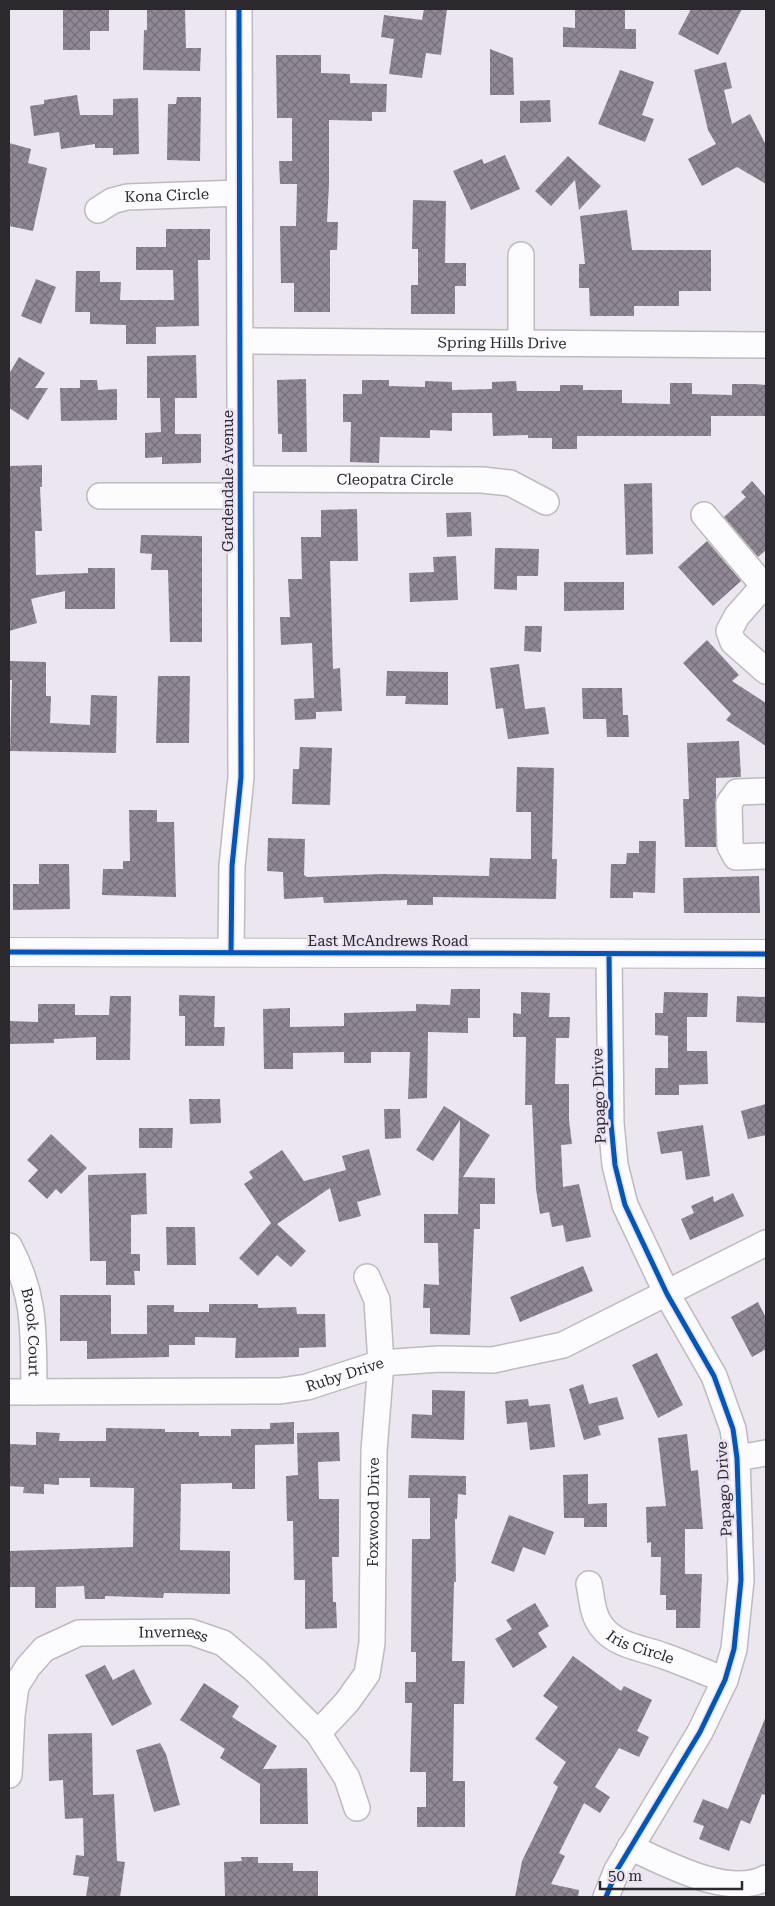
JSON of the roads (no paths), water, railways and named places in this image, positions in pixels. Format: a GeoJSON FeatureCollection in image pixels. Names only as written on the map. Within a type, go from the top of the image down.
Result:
{"type":"FeatureCollection","features":[{"type":"Feature","properties":{"kind":"main road","name":"East McAndrews Road"},"geometry":{"type":"LineString","coordinates":[[9,952],[766,954]]}},
{"type":"Feature","properties":{"kind":"street","name":"Gardendale Avenue"},"geometry":{"type":"LineString","coordinates":[[231,953],[232,866],[241,777],[239,9]]}},
{"type":"Feature","properties":{"kind":"street","name":"Kona Circle"},"geometry":{"type":"LineString","coordinates":[[98,210],[112,201],[127,196],[239,193]]}},
{"type":"Feature","properties":{"kind":"street"},"geometry":{"type":"LineString","coordinates":[[521,255],[521,343]]}},
{"type":"Feature","properties":{"kind":"street","name":"Spring Hills Drive"},"geometry":{"type":"LineString","coordinates":[[240,341],[766,345]]}},
{"type":"Feature","properties":{"kind":"street","name":"Cleopatra Circle"},"geometry":{"type":"LineString","coordinates":[[100,496],[240,488],[482,480],[510,483],[546,502]]}},
{"type":"Feature","properties":{"kind":"street"},"geometry":{"type":"LineString","coordinates":[[704,515],[765,584],[737,616],[729,631],[733,642],[766,671]]}},
{"type":"Feature","properties":{"kind":"street"},"geometry":{"type":"LineString","coordinates":[[766,791],[736,792],[729,803],[730,846],[736,857],[766,856]]}},
{"type":"Feature","properties":{"kind":"street","name":"Papago Drive"},"geometry":{"type":"LineString","coordinates":[[606,1897],[617,1870],[630,1846],[700,1732],[725,1680],[734,1649],[740,1597],[737,1458],[733,1428],[714,1376],[667,1294],[625,1205],[615,1165],[611,1123],[609,954]]}},
{"type":"Feature","properties":{"kind":"street","name":"Ruby Drive"},"geometry":{"type":"LineString","coordinates":[[9,1392],[280,1391],[307,1387],[381,1363],[439,1359],[493,1360],[520,1356],[563,1345],[766,1243]]}},
{"type":"Feature","properties":{"kind":"street","name":"Brook Court"},"geometry":{"type":"LineString","coordinates":[[9,1246],[22,1271],[32,1306],[34,1392]]}},
{"type":"Feature","properties":{"kind":"street","name":"Foxwood Drive"},"geometry":{"type":"LineString","coordinates":[[318,1733],[347,1702],[367,1674],[372,1643],[374,1451],[381,1363],[378,1300],[367,1278]]}},
{"type":"Feature","properties":{"kind":"street"},"geometry":{"type":"LineString","coordinates":[[737,1458],[766,1453]]}},
{"type":"Feature","properties":{"kind":"street","name":"Iris Circle"},"geometry":{"type":"LineString","coordinates":[[589,1584],[594,1612],[601,1626],[610,1636],[725,1680]]}},
{"type":"Feature","properties":{"kind":"street","name":"Inverness"},"geometry":{"type":"LineString","coordinates":[[9,1775],[12,1715],[16,1686],[28,1667],[44,1649],[79,1633],[191,1632],[224,1643],[318,1733],[347,1778],[357,1808]]}},
{"type":"Feature","properties":{"kind":"street"},"geometry":{"type":"LineString","coordinates":[[630,1846],[671,1866],[719,1882],[740,1885],[766,1878]]}}]}
